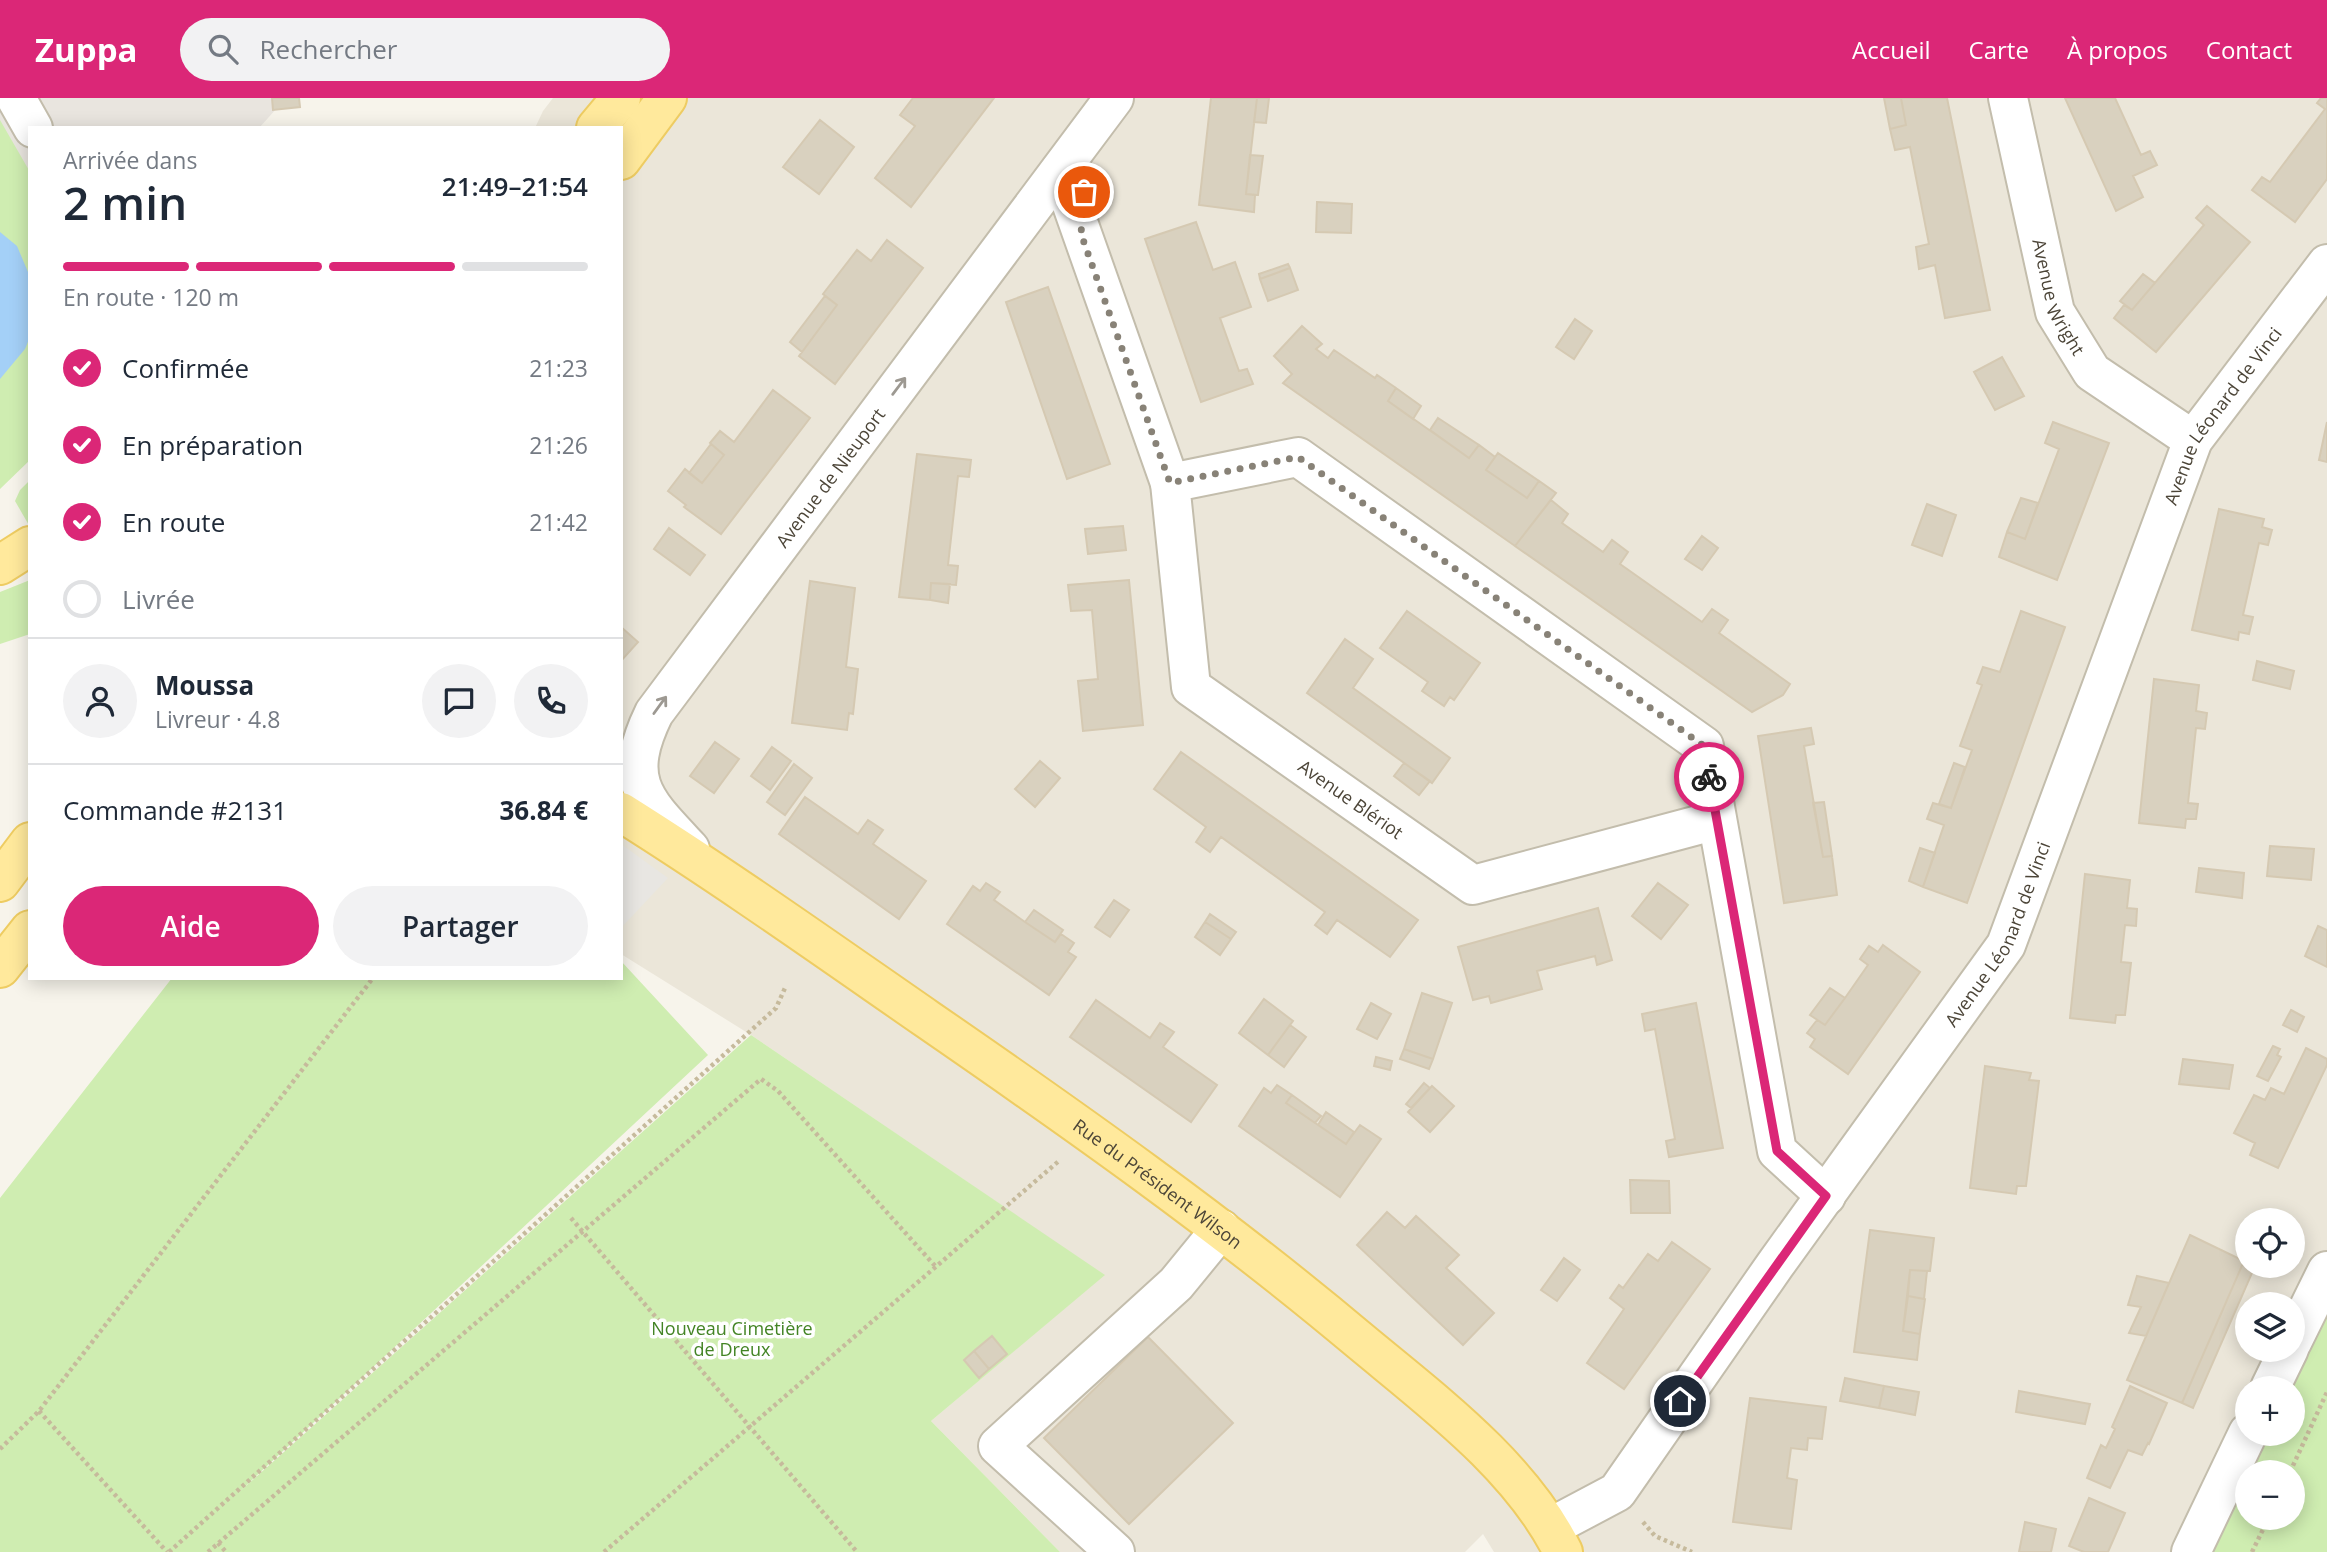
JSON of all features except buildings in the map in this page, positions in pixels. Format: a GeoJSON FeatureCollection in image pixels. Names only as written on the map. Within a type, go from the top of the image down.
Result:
{"type":"FeatureCollection","features":[{"type":"Feature","properties":{"kind":"main road"},"geometry":{"type":"LineString","coordinates":[[598,126],[621,98]]}},
{"type":"Feature","properties":{"kind":"main road"},"geometry":{"type":"LineString","coordinates":[[623,158],[667,98]]}},
{"type":"Feature","properties":{"kind":"main road"},"geometry":{"type":"LineString","coordinates":[[0,565],[28,548]]}},
{"type":"Feature","properties":{"kind":"main road"},"geometry":{"type":"LineString","coordinates":[[0,579],[28,568]]}},
{"type":"Feature","properties":{"kind":"main road"},"geometry":{"type":"LineString","coordinates":[[623,794],[706,866]]}},
{"type":"Feature","properties":{"kind":"main road"},"geometry":{"type":"LineString","coordinates":[[623,813],[706,866]]}},
{"type":"Feature","properties":{"kind":"main road"},"geometry":{"type":"LineString","coordinates":[[0,882],[28,845]]}},
{"type":"Feature","properties":{"kind":"main road","name":"Rue du Président Wilson"},"geometry":{"type":"LineString","coordinates":[[706,866],[1092,1133],[1283,1276],[1433,1401],[1502,1465],[1557,1540]]}},
{"type":"Feature","properties":{"kind":"main road"},"geometry":{"type":"LineString","coordinates":[[0,968],[28,933]]}},
{"type":"Feature","properties":{"kind":"main road"},"geometry":{"type":"LineString","coordinates":[[0,975],[28,943]]}},
{"type":"Feature","properties":{"kind":"street"},"geometry":{"type":"LineString","coordinates":[[16,98],[32,126]]}},
{"type":"Feature","properties":{"kind":"street","name":"Avenue de Nieuport"},"geometry":{"type":"LineString","coordinates":[[706,866],[648,803],[630,745],[643,737],[654,713],[1114,98]]}},
{"type":"Feature","properties":{"kind":"street"},"geometry":{"type":"LineString","coordinates":[[1081,234],[1085,179],[1144,98]]}},
{"type":"Feature","properties":{"kind":"street","name":"Avenue Wright"},"geometry":{"type":"LineString","coordinates":[[2008,98],[2055,312],[2092,372],[2193,440]]}},
{"type":"Feature","properties":{"kind":"street","name":"Avenue Blériot"},"geometry":{"type":"LineString","coordinates":[[1060,171],[1170,483],[1191,687],[1473,885],[1717,820]]}},
{"type":"Feature","properties":{"kind":"street","name":"Avenue Léonard de Vinci"},"geometry":{"type":"LineString","coordinates":[[1557,1540],[1617,1492],[2006,945],[2193,440],[2327,264]]}},
{"type":"Feature","properties":{"kind":"street"},"geometry":{"type":"LineString","coordinates":[[1170,483],[1298,457],[1704,746],[1777,1151],[1826,1196]]}},
{"type":"Feature","properties":{"kind":"street"},"geometry":{"type":"LineString","coordinates":[[1115,1552],[998,1446],[1176,1284],[1221,1229]]}},
{"type":"Feature","properties":{"kind":"street"},"geometry":{"type":"LineString","coordinates":[[2305,1315],[2327,1270]]}},
{"type":"Feature","properties":{"kind":"street"},"geometry":{"type":"LineString","coordinates":[[2191,1552],[2242,1446]]}},
{"type":"Feature","properties":{"kind":"path"},"geometry":{"type":"LineString","coordinates":[[0,1449],[39,1411],[371,980]]}},
{"type":"Feature","properties":{"kind":"path"},"geometry":{"type":"LineString","coordinates":[[39,1411],[168,1552],[776,1008],[785,988]]}},
{"type":"Feature","properties":{"kind":"path"},"geometry":{"type":"LineString","coordinates":[[208,1552],[761,1079],[778,1091],[936,1268]]}},
{"type":"Feature","properties":{"kind":"path"},"geometry":{"type":"LineString","coordinates":[[604,1552],[1092,1133]]}},
{"type":"Feature","properties":{"kind":"path"},"geometry":{"type":"LineString","coordinates":[[571,1218],[857,1552]]}},
{"type":"Feature","properties":{"kind":"path"},"geometry":{"type":"LineString","coordinates":[[2296,1460],[2324,1404],[2327,1392]]}},
{"type":"Feature","properties":{"kind":"path"},"geometry":{"type":"LineString","coordinates":[[1617,1492],[1656,1536],[1692,1552]]}},
{"type":"Feature","properties":{"kind":"path"},"geometry":{"type":"LineString","coordinates":[[2252,1552],[2263,1530]]}},
{"type":"Feature","properties":{"kind":"path"},"geometry":{"type":"LineString","coordinates":[[218,1543],[226,1552]]}},
{"type":"Feature","properties":{"kind":"shaded area"},"geometry":{"type":"Polygon","coordinates":[[[0,98],[286,98],[261,126],[28,126],[28,388],[0,419],[0,98]]]}},
{"type":"Feature","properties":{"kind":"shaded area"},"geometry":{"type":"Polygon","coordinates":[[[553,98],[2327,98],[2327,1552],[1494,1552],[1483,1534],[1465,1552],[1060,1552],[931,1421],[1104,1275],[751,1035],[623,955],[623,126],[536,126],[553,98]]]}},
{"type":"Feature","properties":{"kind":"shaded area"},"geometry":{"type":"Polygon","coordinates":[[[623,845],[668,878],[623,926],[623,845]]]}},
{"type":"Feature","properties":{"kind":"green space"},"geometry":{"type":"Polygon","coordinates":[[[0,120],[28,169],[28,462],[0,489],[0,120]]]}},
{"type":"Feature","properties":{"kind":"green space"},"geometry":{"type":"Polygon","coordinates":[[[28,482],[28,524],[15,501],[28,482]]]}},
{"type":"Feature","properties":{"kind":"green space"},"geometry":{"type":"Polygon","coordinates":[[[28,581],[28,635],[0,644],[0,592],[28,581]]]}},
{"type":"Feature","properties":{"kind":"green space","name":"Nouveau Cimetière de Dreux"},"geometry":{"type":"Polygon","coordinates":[[[623,963],[708,1055],[238,1493],[751,1035],[1105,1275],[931,1421],[1060,1552],[0,1552],[0,1198],[170,980],[623,980],[623,963]]]}},
{"type":"Feature","properties":{"kind":"green space"},"geometry":{"type":"Polygon","coordinates":[[[2327,1308],[2327,1552],[2206,1552],[2235,1494],[2235,1530],[2305,1530],[2305,1460],[2252,1460],[2259,1446],[2305,1446],[2305,1376],[2293,1376],[2300,1362],[2305,1362],[2305,1352],[2327,1308]]]}},
{"type":"Feature","properties":{"kind":"water"},"geometry":{"type":"Polygon","coordinates":[[[0,232],[17,246],[28,272],[28,342],[0,379],[0,232]]]}},
{"type":"Feature","properties":{"kind":"way so far"},"geometry":{"type":"LineString","coordinates":[[1084,192],[1081,234],[1170,483],[1298,457],[1704,746],[1709,777]]}},
{"type":"Feature","properties":{"kind":"route"},"geometry":{"type":"LineString","coordinates":[[1680,1401],[1826,1196],[1777,1151],[1709,777]]}}]}
